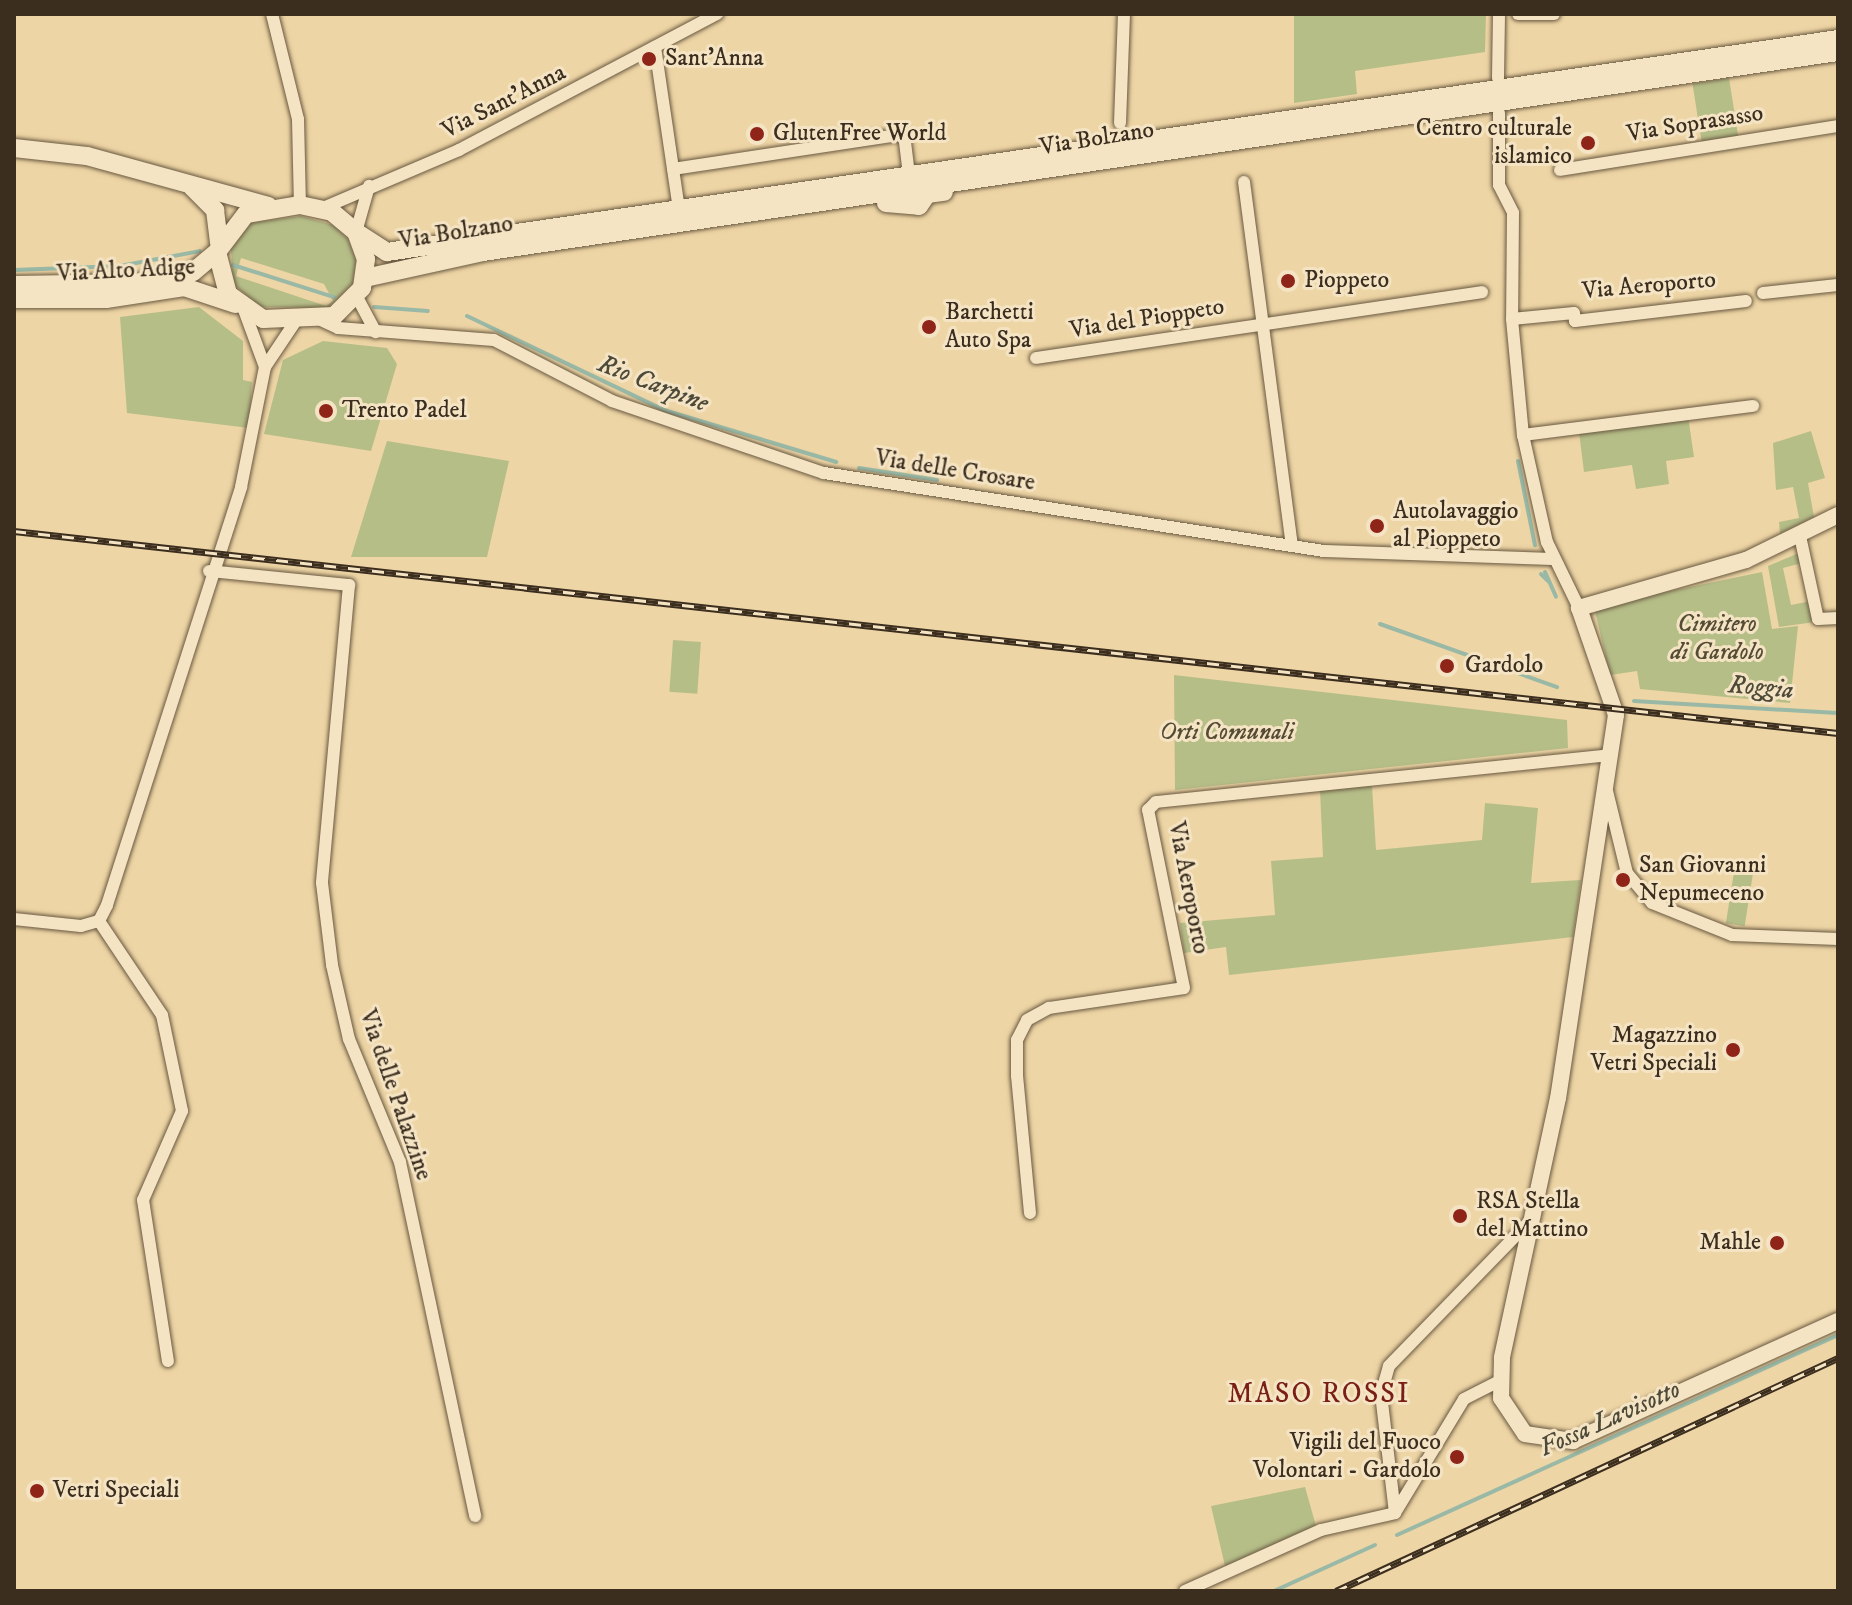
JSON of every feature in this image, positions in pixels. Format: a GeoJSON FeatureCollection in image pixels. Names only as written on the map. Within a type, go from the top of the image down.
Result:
{"type":"FeatureCollection","features":[{"type":"Feature","properties":{"kind":"main road","name":"Via Bolzano"},"geometry":{"type":"LineString","coordinates":[[356,232],[387,252],[1838,39]]}},
{"type":"Feature","properties":{"kind":"main road","name":"Via Bolzano"},"geometry":{"type":"LineString","coordinates":[[365,278],[390,267],[792,206],[919,206],[927,194],[1011,183],[1022,174],[1838,52]]}},
{"type":"Feature","properties":{"kind":"main road"},"geometry":{"type":"LineString","coordinates":[[14,148],[87,156],[187,182],[273,206],[322,208],[356,232],[365,278],[357,297],[321,320],[295,322],[240,307],[220,279],[215,210],[187,182]]}},
{"type":"Feature","properties":{"kind":"main road"},"geometry":{"type":"LineString","coordinates":[[218,249],[235,222],[273,206]]}},
{"type":"Feature","properties":{"kind":"main road"},"geometry":{"type":"LineString","coordinates":[[457,227],[529,221],[552,228]]}},
{"type":"Feature","properties":{"kind":"main road","name":"Via Alto Adige"},"geometry":{"type":"LineString","coordinates":[[14,285],[135,283],[193,272],[218,249]]}},
{"type":"Feature","properties":{"kind":"main road","name":"Via Alto Adige"},"geometry":{"type":"LineString","coordinates":[[14,299],[106,299],[184,287],[240,307]]}},
{"type":"Feature","properties":{"kind":"street"},"geometry":{"type":"LineString","coordinates":[[272,14],[298,119],[295,185],[300,205]]}},
{"type":"Feature","properties":{"kind":"street","name":"Via Sant'Anna"},"geometry":{"type":"LineString","coordinates":[[322,208],[459,150],[717,14]]}},
{"type":"Feature","properties":{"kind":"street"},"geometry":{"type":"LineString","coordinates":[[1120,123],[1124,14]]}},
{"type":"Feature","properties":{"kind":"street"},"geometry":{"type":"LineString","coordinates":[[1498,78],[1499,14]]}},
{"type":"Feature","properties":{"kind":"street"},"geometry":{"type":"LineString","coordinates":[[1518,14],[1554,14]]}},
{"type":"Feature","properties":{"kind":"street"},"geometry":{"type":"LineString","coordinates":[[655,47],[679,209]]}},
{"type":"Feature","properties":{"kind":"street"},"geometry":{"type":"LineString","coordinates":[[1499,113],[1499,185],[1513,213],[1512,319],[1523,435],[1553,559],[1579,608],[1616,707],[1538,1214],[1498,1382],[1507,1413],[1525,1434],[1573,1441],[1838,1321]]}},
{"type":"Feature","properties":{"kind":"street","name":"Via Soprasasso"},"geometry":{"type":"LineString","coordinates":[[1560,170],[1838,126]]}},
{"type":"Feature","properties":{"kind":"street"},"geometry":{"type":"LineString","coordinates":[[673,169],[904,134],[909,175]]}},
{"type":"Feature","properties":{"kind":"street"},"geometry":{"type":"LineString","coordinates":[[1244,182],[1292,546]]}},
{"type":"Feature","properties":{"kind":"street"},"geometry":{"type":"LineString","coordinates":[[273,206],[295,185]]}},
{"type":"Feature","properties":{"kind":"street"},"geometry":{"type":"LineString","coordinates":[[356,232],[369,186]]}},
{"type":"Feature","properties":{"kind":"street"},"geometry":{"type":"LineString","coordinates":[[1763,293],[1838,285]]}},
{"type":"Feature","properties":{"kind":"street","name":"Via del Pioppeto"},"geometry":{"type":"LineString","coordinates":[[1036,358],[1482,292]]}},
{"type":"Feature","properties":{"kind":"street"},"geometry":{"type":"LineString","coordinates":[[357,297],[376,332]]}},
{"type":"Feature","properties":{"kind":"street","name":"Via Aeroporto"},"geometry":{"type":"LineString","coordinates":[[1512,319],[1574,313],[1575,321],[1746,301]]}},
{"type":"Feature","properties":{"kind":"street"},"geometry":{"type":"LineString","coordinates":[[240,307],[265,367]]}},
{"type":"Feature","properties":{"kind":"street","name":"Via delle Crosare"},"geometry":{"type":"LineString","coordinates":[[321,320],[376,332],[494,340],[612,401],[824,473],[1292,546],[1553,559]]}},
{"type":"Feature","properties":{"kind":"street"},"geometry":{"type":"LineString","coordinates":[[99,921],[209,571],[255,437],[265,367],[295,322]]}},
{"type":"Feature","properties":{"kind":"street"},"geometry":{"type":"LineString","coordinates":[[1523,435],[1753,406]]}},
{"type":"Feature","properties":{"kind":"street"},"geometry":{"type":"LineString","coordinates":[[1579,608],[1707,573],[1800,536],[1838,515]]}},
{"type":"Feature","properties":{"kind":"street"},"geometry":{"type":"LineString","coordinates":[[1800,536],[1818,619],[1838,618]]}},
{"type":"Feature","properties":{"kind":"street","name":"Via delle Palazzine"},"geometry":{"type":"LineString","coordinates":[[209,571],[349,585],[322,883],[332,965],[349,1039],[400,1162],[475,1516]]}},
{"type":"Feature","properties":{"kind":"street","name":"Via Aeroporto"},"geometry":{"type":"LineString","coordinates":[[1030,1213],[1017,1076],[1017,1040],[1027,1020],[1049,1008],[1184,988],[1148,810],[1156,802],[1609,755]]}},
{"type":"Feature","properties":{"kind":"street"},"geometry":{"type":"LineString","coordinates":[[1605,784],[1627,873],[1652,903],[1732,935],[1838,939]]}},
{"type":"Feature","properties":{"kind":"street"},"geometry":{"type":"LineString","coordinates":[[14,919],[99,921]]}},
{"type":"Feature","properties":{"kind":"street"},"geometry":{"type":"LineString","coordinates":[[99,921],[162,1015],[182,1111],[143,1200],[168,1361]]}},
{"type":"Feature","properties":{"kind":"street"},"geometry":{"type":"LineString","coordinates":[[1395,1513],[1381,1394],[1389,1366],[1538,1214]]}},
{"type":"Feature","properties":{"kind":"street"},"geometry":{"type":"LineString","coordinates":[[1185,1591],[1321,1530],[1395,1513],[1464,1399],[1498,1382]]}},
{"type":"Feature","properties":{"kind":"green space"},"geometry":{"type":"Polygon","coordinates":[[[1294,14],[1486,14],[1485,52],[1355,71],[1357,94],[1294,103],[1294,14]]]}},
{"type":"Feature","properties":{"kind":"green space"},"geometry":{"type":"Polygon","coordinates":[[[1729,78],[1738,136],[1702,142],[1692,84],[1729,78]]]}},
{"type":"Feature","properties":{"kind":"green space"},"geometry":{"type":"Polygon","coordinates":[[[301,216],[333,225],[348,239],[356,260],[353,283],[328,308],[261,307],[233,284],[231,249],[251,223],[301,216]],[[241,258],[236,276],[326,306],[333,301],[324,284],[241,258]]]}},
{"type":"Feature","properties":{"kind":"green space"},"geometry":{"type":"Polygon","coordinates":[[[199,307],[243,341],[243,380],[252,382],[249,428],[127,413],[120,317],[199,307]]]}},
{"type":"Feature","properties":{"kind":"green space","name":"Trento Padel"},"geometry":{"type":"Polygon","coordinates":[[[323,341],[387,348],[397,364],[371,451],[264,434],[283,360],[323,341]]]}},
{"type":"Feature","properties":{"kind":"green space"},"geometry":{"type":"Polygon","coordinates":[[[1688,416],[1694,457],[1666,461],[1669,484],[1636,489],[1632,465],[1584,472],[1579,432],[1688,416]]]}},
{"type":"Feature","properties":{"kind":"green space"},"geometry":{"type":"Polygon","coordinates":[[[1811,431],[1825,478],[1808,483],[1814,517],[1780,534],[1779,522],[1799,518],[1793,487],[1776,490],[1773,443],[1811,431]]]}},
{"type":"Feature","properties":{"kind":"green space"},"geometry":{"type":"Polygon","coordinates":[[[387,441],[509,461],[487,557],[351,557],[387,441]]]}},
{"type":"Feature","properties":{"kind":"green space"},"geometry":{"type":"Polygon","coordinates":[[[1799,553],[1802,563],[1783,568],[1791,605],[1811,601],[1815,622],[1779,627],[1768,566],[1799,553]]]}},
{"type":"Feature","properties":{"kind":"green space","name":"Cimitero di Gardolo"},"geometry":{"type":"Polygon","coordinates":[[[1762,572],[1772,629],[1798,626],[1790,703],[1640,689],[1637,671],[1610,675],[1594,607],[1762,572]]]}},
{"type":"Feature","properties":{"kind":"green space"},"geometry":{"type":"Polygon","coordinates":[[[673,640],[701,642],[697,694],[669,692],[673,640]]]}},
{"type":"Feature","properties":{"kind":"green space","name":"Orti Comunali"},"geometry":{"type":"Polygon","coordinates":[[[1174,675],[1567,720],[1568,748],[1175,790],[1174,675]]]}},
{"type":"Feature","properties":{"kind":"green space"},"geometry":{"type":"Polygon","coordinates":[[[1372,786],[1376,850],[1482,840],[1485,803],[1538,808],[1531,883],[1581,880],[1573,937],[1229,975],[1226,947],[1184,953],[1180,923],[1275,915],[1271,861],[1323,857],[1320,790],[1372,786]]]}},
{"type":"Feature","properties":{"kind":"green space"},"geometry":{"type":"Polygon","coordinates":[[[1734,872],[1753,875],[1745,926],[1726,923],[1734,872]]]}},
{"type":"Feature","properties":{"kind":"green space"},"geometry":{"type":"Polygon","coordinates":[[[1305,1487],[1316,1526],[1225,1566],[1211,1506],[1305,1487]]]}},
{"type":"Feature","properties":{"kind":"waterway","name":"Rio Carpine"},"geometry":{"type":"LineString","coordinates":[[14,270],[120,266],[200,251]]}},
{"type":"Feature","properties":{"kind":"waterway","name":"Rio Carpine"},"geometry":{"type":"LineString","coordinates":[[233,265],[334,297]]}},
{"type":"Feature","properties":{"kind":"waterway","name":"Rio Carpine"},"geometry":{"type":"LineString","coordinates":[[374,307],[428,311]]}},
{"type":"Feature","properties":{"kind":"waterway","name":"Rio Carpine"},"geometry":{"type":"LineString","coordinates":[[467,316],[664,410],[836,462]]}},
{"type":"Feature","properties":{"kind":"waterway","name":"Roggia"},"geometry":{"type":"LineString","coordinates":[[1518,461],[1535,545]]}},
{"type":"Feature","properties":{"kind":"waterway","name":"Rio Carpine"},"geometry":{"type":"LineString","coordinates":[[859,468],[937,480]]}},
{"type":"Feature","properties":{"kind":"waterway","name":"Roggia"},"geometry":{"type":"LineString","coordinates":[[1545,572],[1556,597]]}},
{"type":"Feature","properties":{"kind":"waterway","name":"Roggia"},"geometry":{"type":"LineString","coordinates":[[1541,574],[1548,581]]}},
{"type":"Feature","properties":{"kind":"waterway"},"geometry":{"type":"LineString","coordinates":[[1380,624],[1557,687]]}},
{"type":"Feature","properties":{"kind":"waterway","name":"Roggia"},"geometry":{"type":"LineString","coordinates":[[1634,701],[1838,713]]}},
{"type":"Feature","properties":{"kind":"waterway","name":"Fossa Lavisotto"},"geometry":{"type":"LineString","coordinates":[[1397,1535],[1838,1335]]}},
{"type":"Feature","properties":{"kind":"waterway","name":"Fossa Lavisotto"},"geometry":{"type":"LineString","coordinates":[[1274,1591],[1375,1545]]}},
{"type":"Feature","properties":{"kind":"railway"},"geometry":{"type":"LineString","coordinates":[[14,531],[1838,733]]}},
{"type":"Feature","properties":{"kind":"railway"},"geometry":{"type":"LineString","coordinates":[[1336,1591],[1838,1358]]}},
{"type":"Feature","properties":{"kind":"place","name":"Sant'Anna"},"geometry":{"type":"Point","coordinates":[649,59]}},
{"type":"Feature","properties":{"kind":"place","name":"GlutenFree World"},"geometry":{"type":"Point","coordinates":[757,134]}},
{"type":"Feature","properties":{"kind":"place","name":"Centro culturale islamico"},"geometry":{"type":"Point","coordinates":[1588,143]}},
{"type":"Feature","properties":{"kind":"place","name":"Pioppeto"},"geometry":{"type":"Point","coordinates":[1288,281]}},
{"type":"Feature","properties":{"kind":"place","name":"Barchetti Auto Spa"},"geometry":{"type":"Point","coordinates":[929,327]}},
{"type":"Feature","properties":{"kind":"place","name":"Trento Padel"},"geometry":{"type":"Point","coordinates":[326,411]}},
{"type":"Feature","properties":{"kind":"place","name":"Autolavaggio al Pioppeto"},"geometry":{"type":"Point","coordinates":[1377,526]}},
{"type":"Feature","properties":{"kind":"place","name":"Gardolo"},"geometry":{"type":"Point","coordinates":[1447,666]}},
{"type":"Feature","properties":{"kind":"place","name":"San Giovanni Nepumeceno"},"geometry":{"type":"Point","coordinates":[1623,880]}},
{"type":"Feature","properties":{"kind":"place","name":"Magazzino Vetri Speciali"},"geometry":{"type":"Point","coordinates":[1733,1050]}},
{"type":"Feature","properties":{"kind":"place","name":"RSA Stella del Mattino"},"geometry":{"type":"Point","coordinates":[1460,1216]}},
{"type":"Feature","properties":{"kind":"place","name":"Mahle"},"geometry":{"type":"Point","coordinates":[1777,1243]}},
{"type":"Feature","properties":{"kind":"place","name":"Vigili del Fuoco Volontari - Gardolo"},"geometry":{"type":"Point","coordinates":[1457,1457]}},
{"type":"Feature","properties":{"kind":"place","name":"Vetri Speciali"},"geometry":{"type":"Point","coordinates":[37,1491]}},
{"type":"Feature","properties":{"kind":"district","name":"MASO ROSSI"},"geometry":{"type":"Point","coordinates":[1319,1394]}}]}
